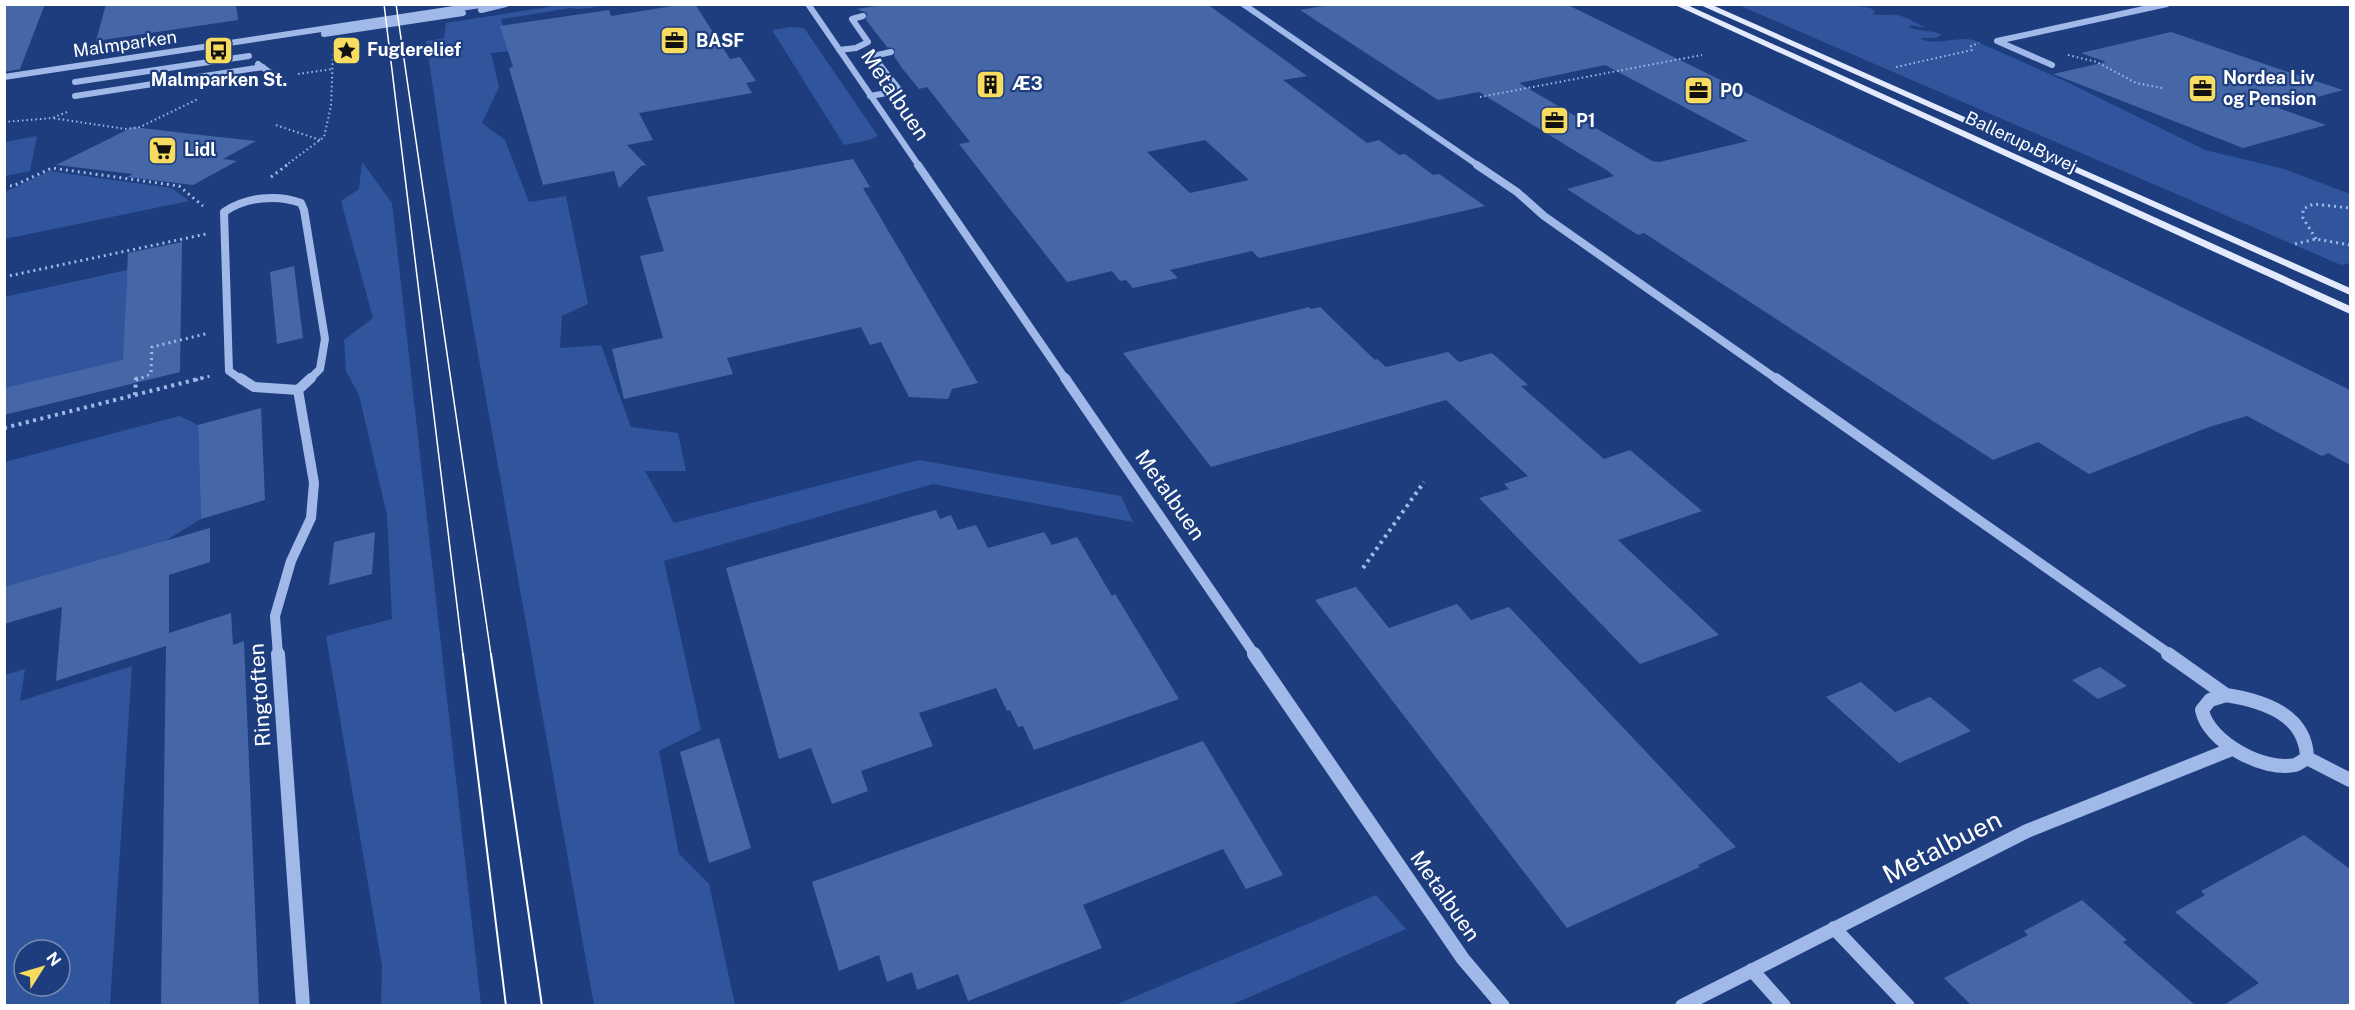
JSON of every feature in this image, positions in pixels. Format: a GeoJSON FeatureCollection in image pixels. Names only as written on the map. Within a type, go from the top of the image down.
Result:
{"type":"FeatureCollection","features":[{"type":"Feature","properties":{"kind":"main road","name":"Ballerup Byvej"},"geometry":{"type":"LineString","coordinates":[[1677,4],[2350,310]]}},
{"type":"Feature","properties":{"kind":"main road","name":"Ballerup Byvej"},"geometry":{"type":"LineString","coordinates":[[1702,4],[2350,292]]}},
{"type":"Feature","properties":{"kind":"street","name":"Malmparken"},"geometry":{"type":"LineString","coordinates":[[4,77],[249,41],[366,20],[487,4]]}},
{"type":"Feature","properties":{"kind":"street","name":"Malmparken"},"geometry":{"type":"LineString","coordinates":[[249,41],[356,30],[506,4]]}},
{"type":"Feature","properties":{"kind":"street","name":"Metalbuen"},"geometry":{"type":"LineString","coordinates":[[808,4],[1463,959],[1503,1005]]}},
{"type":"Feature","properties":{"kind":"street"},"geometry":{"type":"LineString","coordinates":[[1243,4],[1517,192],[1544,216],[2071,583],[2226,695]]}},
{"type":"Feature","properties":{"kind":"street"},"geometry":{"type":"LineString","coordinates":[[1997,41],[2167,4]]}},
{"type":"Feature","properties":{"kind":"street"},"geometry":{"type":"LineString","coordinates":[[839,50],[856,48],[868,42],[852,19],[863,16]]}},
{"type":"Feature","properties":{"kind":"street"},"geometry":{"type":"LineString","coordinates":[[249,41],[249,56]]}},
{"type":"Feature","properties":{"kind":"street"},"geometry":{"type":"LineString","coordinates":[[1997,41],[2052,65]]}},
{"type":"Feature","properties":{"kind":"street"},"geometry":{"type":"LineString","coordinates":[[870,96],[892,92],[898,88],[873,56],[891,52]]}},
{"type":"Feature","properties":{"kind":"street"},"geometry":{"type":"LineString","coordinates":[[75,82],[249,56],[279,80]]}},
{"type":"Feature","properties":{"kind":"street"},"geometry":{"type":"LineString","coordinates":[[75,67],[76,99],[263,67]]}},
{"type":"Feature","properties":{"kind":"street"},"geometry":{"type":"LineString","coordinates":[[284,198],[301,203],[304,210],[325,339],[320,369],[298,390],[254,387],[229,371],[223,231],[224,212],[236,205],[284,198]]}},
{"type":"Feature","properties":{"kind":"street","name":"Ringtoften"},"geometry":{"type":"LineString","coordinates":[[298,390],[314,483],[311,518],[291,561],[274,616],[303,1005]]}},
{"type":"Feature","properties":{"kind":"street"},"geometry":{"type":"LineString","coordinates":[[2226,695],[2246,698],[2269,706],[2295,724],[2304,735],[2309,747],[2307,758],[2295,765],[2274,765],[2250,758],[2232,749],[2210,730],[2202,712],[2209,699],[2226,695]]}},
{"type":"Feature","properties":{"kind":"street","name":"Metalbuen"},"geometry":{"type":"LineString","coordinates":[[1682,1005],[2026,831],[2232,749]]}},
{"type":"Feature","properties":{"kind":"street"},"geometry":{"type":"LineString","coordinates":[[2307,758],[2350,780]]}},
{"type":"Feature","properties":{"kind":"street"},"geometry":{"type":"LineString","coordinates":[[1834,928],[1908,1005]]}},
{"type":"Feature","properties":{"kind":"street"},"geometry":{"type":"LineString","coordinates":[[1752,969],[1785,1005]]}},
{"type":"Feature","properties":{"kind":"path"},"geometry":{"type":"LineString","coordinates":[[236,205],[324,137],[331,106],[333,69],[331,54],[349,42],[356,30]]}},
{"type":"Feature","properties":{"kind":"path"},"geometry":{"type":"LineString","coordinates":[[2025,35],[2037,40],[2050,50],[2097,62],[2136,82],[2162,88]]}},
{"type":"Feature","properties":{"kind":"path"},"geometry":{"type":"LineString","coordinates":[[1889,69],[1972,50],[1971,46],[1974,44],[1997,41]]}},
{"type":"Feature","properties":{"kind":"path"},"geometry":{"type":"LineString","coordinates":[[1480,97],[1702,55]]}},
{"type":"Feature","properties":{"kind":"path"},"geometry":{"type":"LineString","coordinates":[[279,80],[287,76],[333,69]]}},
{"type":"Feature","properties":{"kind":"path"},"geometry":{"type":"LineString","coordinates":[[4,122],[52,118]]}},
{"type":"Feature","properties":{"kind":"path"},"geometry":{"type":"LineString","coordinates":[[276,125],[320,140]]}},
{"type":"Feature","properties":{"kind":"path"},"geometry":{"type":"LineString","coordinates":[[4,185],[13,186],[52,168],[179,186],[203,204],[208,234]]}},
{"type":"Feature","properties":{"kind":"path"},"geometry":{"type":"LineString","coordinates":[[2316,239],[2303,218],[2303,209],[2313,204],[2350,208]]}},
{"type":"Feature","properties":{"kind":"path"},"geometry":{"type":"LineString","coordinates":[[4,277],[223,231]]}},
{"type":"Feature","properties":{"kind":"path"},"geometry":{"type":"LineString","coordinates":[[2293,245],[2316,239],[2350,245]]}},
{"type":"Feature","properties":{"kind":"path"},"geometry":{"type":"LineString","coordinates":[[135,395],[136,379],[151,374],[152,347],[228,329]]}},
{"type":"Feature","properties":{"kind":"path"},"geometry":{"type":"LineString","coordinates":[[4,428],[229,371]]}},
{"type":"Feature","properties":{"kind":"path"},"geometry":{"type":"LineString","coordinates":[[1363,568],[1424,482]]}},
{"type":"Feature","properties":{"kind":"shaded area"},"geometry":{"type":"Polygon","coordinates":[[[561,5],[612,5],[571,8],[501,19],[511,51],[491,53],[499,87],[482,123],[505,140],[529,202],[566,196],[588,304],[562,316],[560,348],[601,345],[631,427],[678,433],[686,471],[645,471],[674,523],[919,460],[1121,496],[1133,522],[933,484],[664,561],[701,730],[659,751],[679,854],[709,884],[735,1005],[594,1005],[445,168],[426,41],[444,38],[446,23],[561,5]]]}},
{"type":"Feature","properties":{"kind":"shaded area"},"geometry":{"type":"Polygon","coordinates":[[[1738,5],[1852,5],[1870,8],[1876,12],[1872,14],[1901,16],[1926,28],[1911,25],[1908,27],[1942,35],[1936,38],[1919,38],[1925,41],[1973,40],[2063,80],[2205,150],[2284,169],[2350,194],[2350,263],[2341,265],[1738,5]]]}},
{"type":"Feature","properties":{"kind":"shaded area"},"geometry":{"type":"Polygon","coordinates":[[[791,27],[804,28],[878,136],[844,145],[772,30],[791,27]]]}},
{"type":"Feature","properties":{"kind":"shaded area"},"geometry":{"type":"Polygon","coordinates":[[[37,136],[30,171],[5,176],[5,142],[37,136]]]}},
{"type":"Feature","properties":{"kind":"shaded area"},"geometry":{"type":"Polygon","coordinates":[[[362,162],[392,203],[481,1005],[381,1005],[382,966],[326,636],[392,619],[387,515],[359,395],[346,371],[344,340],[373,318],[341,201],[359,189],[362,162]]]}},
{"type":"Feature","properties":{"kind":"shaded area"},"geometry":{"type":"Polygon","coordinates":[[[49,171],[172,188],[189,201],[5,239],[5,192],[49,171]]]}},
{"type":"Feature","properties":{"kind":"shaded area"},"geometry":{"type":"Polygon","coordinates":[[[127,270],[124,351],[133,358],[5,388],[4,297],[127,270]]]}},
{"type":"Feature","properties":{"kind":"shaded area"},"geometry":{"type":"Polygon","coordinates":[[[179,416],[198,425],[201,519],[165,541],[5,587],[5,462],[179,416]]]}},
{"type":"Feature","properties":{"kind":"shaded area"},"geometry":{"type":"Polygon","coordinates":[[[132,666],[110,1005],[5,1005],[5,675],[25,669],[20,701],[132,666]]]}},
{"type":"Feature","properties":{"kind":"shaded area"},"geometry":{"type":"Polygon","coordinates":[[[1376,895],[1406,929],[1231,1005],[1115,1005],[1376,895]]]}},
{"type":"Feature","properties":{"kind":"building"},"geometry":{"type":"Polygon","coordinates":[[[4,4],[45,4],[20,69],[4,72],[4,4]]]}},
{"type":"Feature","properties":{"kind":"building"},"geometry":{"type":"Polygon","coordinates":[[[106,4],[236,4],[238,20],[96,41],[106,4]]]}},
{"type":"Feature","properties":{"kind":"building"},"geometry":{"type":"Polygon","coordinates":[[[695,4],[730,59],[740,57],[756,81],[746,83],[752,93],[639,113],[653,140],[627,145],[646,165],[641,166],[619,188],[614,171],[543,185],[509,68],[513,67],[500,26],[609,10],[611,16],[695,4]]]}},
{"type":"Feature","properties":{"kind":"building"},"geometry":{"type":"Polygon","coordinates":[[[889,4],[1207,4],[1307,76],[1283,80],[1367,143],[1379,140],[1399,155],[1405,154],[1433,175],[1439,174],[1485,206],[1259,258],[1252,251],[1170,270],[1178,278],[1133,288],[1126,280],[1120,281],[1112,271],[1067,282],[959,144],[970,142],[927,87],[919,89],[902,68],[894,56],[895,49],[887,47],[866,20],[867,13],[857,9],[889,4]],[[1205,140],[1147,152],[1190,193],[1249,180],[1205,140]]]}},
{"type":"Feature","properties":{"kind":"building"},"geometry":{"type":"Polygon","coordinates":[[[1335,4],[1566,4],[2350,390],[2350,465],[2328,453],[2322,456],[2247,416],[2209,427],[2089,474],[2038,442],[1993,460],[1644,233],[1638,235],[1567,189],[1614,176],[1608,171],[1479,92],[1438,100],[1300,10],[1335,4]],[[1605,65],[1519,83],[1652,161],[1659,162],[1748,141],[1605,65]]]}},
{"type":"Feature","properties":{"kind":"building"},"geometry":{"type":"Polygon","coordinates":[[[2171,32],[2343,90],[2278,108],[2326,125],[2243,148],[2053,74],[2106,62],[2081,53],[2171,32]]]}},
{"type":"Feature","properties":{"kind":"building","name":"Lidl"},"geometry":{"type":"Polygon","coordinates":[[[133,127],[256,141],[223,159],[237,161],[193,185],[127,177],[133,174],[56,165],[133,127]]]}},
{"type":"Feature","properties":{"kind":"building"},"geometry":{"type":"Polygon","coordinates":[[[853,159],[870,187],[863,188],[978,383],[952,389],[948,399],[909,397],[881,342],[870,345],[861,327],[727,358],[733,374],[624,399],[612,349],[663,338],[640,256],[664,251],[647,197],[853,159]]]}},
{"type":"Feature","properties":{"kind":"building"},"geometry":{"type":"Polygon","coordinates":[[[182,242],[180,372],[4,415],[4,388],[123,360],[128,253],[182,242]]]}},
{"type":"Feature","properties":{"kind":"building"},"geometry":{"type":"Polygon","coordinates":[[[294,266],[303,338],[277,344],[270,272],[294,266]]]}},
{"type":"Feature","properties":{"kind":"building"},"geometry":{"type":"Polygon","coordinates":[[[1309,307],[1311,309],[1320,307],[1375,360],[1377,359],[1386,367],[1448,352],[1459,362],[1492,353],[1528,385],[1521,386],[1604,459],[1630,450],[1702,511],[1618,540],[1719,635],[1640,664],[1479,498],[1509,489],[1504,484],[1528,476],[1446,400],[1211,467],[1123,353],[1309,307]]]}},
{"type":"Feature","properties":{"kind":"building"},"geometry":{"type":"Polygon","coordinates":[[[261,408],[265,500],[201,519],[198,425],[261,408]]]}},
{"type":"Feature","properties":{"kind":"building"},"geometry":{"type":"Polygon","coordinates":[[[936,510],[940,519],[951,515],[958,530],[976,525],[988,548],[1044,532],[1052,545],[1077,537],[1112,596],[1115,594],[1179,699],[1034,750],[1023,726],[1018,727],[996,688],[919,713],[933,746],[861,771],[868,791],[832,804],[811,748],[779,759],[726,568],[936,510]]]}},
{"type":"Feature","properties":{"kind":"building"},"geometry":{"type":"Polygon","coordinates":[[[210,528],[210,562],[169,575],[169,633],[231,613],[233,645],[244,641],[259,1005],[161,1005],[166,646],[56,681],[62,607],[4,624],[4,587],[210,528]]]}},
{"type":"Feature","properties":{"kind":"building"},"geometry":{"type":"Polygon","coordinates":[[[375,532],[372,574],[329,585],[334,542],[375,532]]]}},
{"type":"Feature","properties":{"kind":"building"},"geometry":{"type":"Polygon","coordinates":[[[1356,587],[1389,628],[1457,604],[1471,620],[1509,607],[1736,847],[1698,865],[1700,867],[1567,928],[1315,600],[1356,587]]]}},
{"type":"Feature","properties":{"kind":"building"},"geometry":{"type":"Polygon","coordinates":[[[2100,667],[2127,686],[2098,699],[2072,680],[2100,667]]]}},
{"type":"Feature","properties":{"kind":"building"},"geometry":{"type":"Polygon","coordinates":[[[1861,682],[1895,712],[1930,697],[1971,731],[1899,763],[1826,697],[1861,682]]]}},
{"type":"Feature","properties":{"kind":"building"},"geometry":{"type":"Polygon","coordinates":[[[719,738],[751,848],[709,863],[680,752],[719,738]]]}},
{"type":"Feature","properties":{"kind":"building"},"geometry":{"type":"Polygon","coordinates":[[[1203,741],[1283,875],[1246,889],[1223,849],[1083,905],[1102,948],[968,1001],[958,974],[917,990],[912,972],[887,982],[879,955],[839,971],[812,882],[1203,741]]]}},
{"type":"Feature","properties":{"kind":"building"},"geometry":{"type":"Polygon","coordinates":[[[2304,835],[2350,869],[2350,1005],[2224,1005],[2259,983],[2175,912],[2205,895],[2201,891],[2304,835]]]}},
{"type":"Feature","properties":{"kind":"building"},"geometry":{"type":"Polygon","coordinates":[[[2082,900],[2127,940],[2123,942],[2195,1005],[1971,1005],[1944,978],[2028,935],[2024,931],[2082,900]]]}},
{"type":"Feature","properties":{"kind":"tram line"},"geometry":{"type":"LineString","coordinates":[[384,4],[463,655]]}},
{"type":"Feature","properties":{"kind":"tram line"},"geometry":{"type":"LineString","coordinates":[[396,4],[491,655]]}},
{"type":"Feature","properties":{"kind":"tram line"},"geometry":{"type":"LineString","coordinates":[[463,654],[506,1006]]}},
{"type":"Feature","properties":{"kind":"tram line"},"geometry":{"type":"LineString","coordinates":[[491,654],[542,1006]]}},
{"type":"Feature","properties":{"kind":"place","name":"BASF"},"geometry":{"type":"Point","coordinates":[675,41]}},
{"type":"Feature","properties":{"kind":"place","name":"Fuglerelief"},"geometry":{"type":"Point","coordinates":[346,50]}},
{"type":"Feature","properties":{"kind":"place","name":"Malmparken St."},"geometry":{"type":"Point","coordinates":[219,51]}},
{"type":"Feature","properties":{"kind":"place","name":"Æ3"},"geometry":{"type":"Point","coordinates":[991,84]}},
{"type":"Feature","properties":{"kind":"place","name":"Nordea Liv og Pension"},"geometry":{"type":"Point","coordinates":[2202,88]}},
{"type":"Feature","properties":{"kind":"place","name":"P0"},"geometry":{"type":"Point","coordinates":[1699,91]}},
{"type":"Feature","properties":{"kind":"place","name":"P1"},"geometry":{"type":"Point","coordinates":[1555,121]}},
{"type":"Feature","properties":{"kind":"place","name":"Lidl"},"geometry":{"type":"Point","coordinates":[163,150]}}]}
